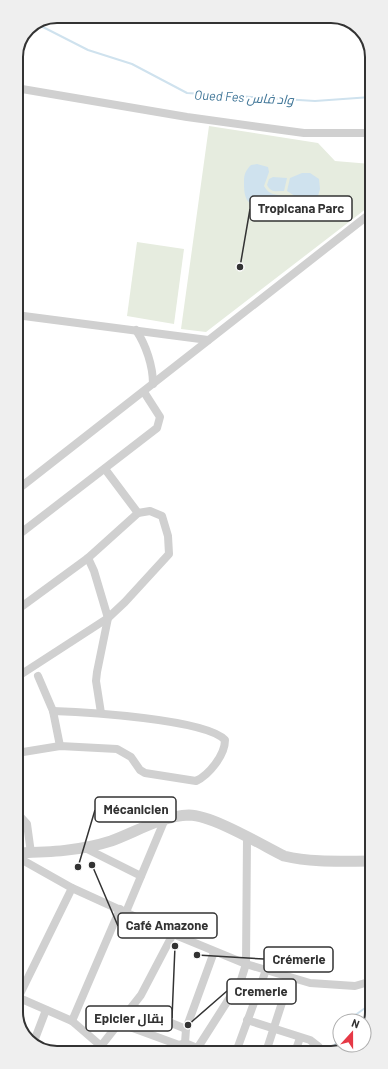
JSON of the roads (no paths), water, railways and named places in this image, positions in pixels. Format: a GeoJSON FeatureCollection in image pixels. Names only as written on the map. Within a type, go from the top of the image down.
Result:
{"type":"FeatureCollection","features":[{"type":"Feature","properties":{"kind":"street"},"geometry":{"type":"LineString","coordinates":[[23,89],[187,117],[304,133],[365,133]]}},
{"type":"Feature","properties":{"kind":"street"},"geometry":{"type":"LineString","coordinates":[[23,485],[144,392],[208,340],[291,278],[365,218]]}},
{"type":"Feature","properties":{"kind":"street"},"geometry":{"type":"LineString","coordinates":[[23,316],[208,340]]}},
{"type":"Feature","properties":{"kind":"street"},"geometry":{"type":"LineString","coordinates":[[136,330],[147,353],[152,370],[153,384]]}},
{"type":"Feature","properties":{"kind":"street"},"geometry":{"type":"LineString","coordinates":[[23,531],[157,428],[160,417],[144,392]]}},
{"type":"Feature","properties":{"kind":"street"},"geometry":{"type":"LineString","coordinates":[[105,469],[138,513]]}},
{"type":"Feature","properties":{"kind":"street"},"geometry":{"type":"LineString","coordinates":[[23,606],[88,558],[138,513],[150,511],[162,516],[168,536],[169,554],[125,602],[108,618],[23,673]]}},
{"type":"Feature","properties":{"kind":"street"},"geometry":{"type":"LineString","coordinates":[[88,558],[94,571],[108,618],[96,672],[101,712]]}},
{"type":"Feature","properties":{"kind":"street"},"geometry":{"type":"LineString","coordinates":[[38,676],[52,711],[60,746]]}},
{"type":"Feature","properties":{"kind":"street"},"geometry":{"type":"LineString","coordinates":[[23,752],[60,746],[117,749],[131,756],[140,770],[145,773],[196,781],[213,766],[221,755],[225,745],[225,740],[214,732],[170,723],[101,712],[52,711]]}},
{"type":"Feature","properties":{"kind":"street"},"geometry":{"type":"LineString","coordinates":[[23,853],[85,848],[117,839],[165,819],[190,815],[204,818],[284,856],[295,859],[314,861],[365,861]]}},
{"type":"Feature","properties":{"kind":"street"},"geometry":{"type":"LineString","coordinates":[[72,1021],[123,911],[141,876],[165,819]]}},
{"type":"Feature","properties":{"kind":"street"},"geometry":{"type":"LineString","coordinates":[[23,820],[27,824],[31,853]]}},
{"type":"Feature","properties":{"kind":"street"},"geometry":{"type":"LineString","coordinates":[[199,1046],[241,980],[246,964],[248,838]]}},
{"type":"Feature","properties":{"kind":"street"},"geometry":{"type":"LineString","coordinates":[[85,848],[141,876]]}},
{"type":"Feature","properties":{"kind":"street"},"geometry":{"type":"LineString","coordinates":[[23,859],[72,888],[214,952],[246,964],[310,983],[332,986],[355,986],[365,983]]}},
{"type":"Feature","properties":{"kind":"street"},"geometry":{"type":"LineString","coordinates":[[23,988],[72,888]]}},
{"type":"Feature","properties":{"kind":"street"},"geometry":{"type":"LineString","coordinates":[[102,1046],[132,1007],[148,982],[173,934]]}},
{"type":"Feature","properties":{"kind":"street"},"geometry":{"type":"LineString","coordinates":[[185,1043],[186,1029],[214,952]]}},
{"type":"Feature","properties":{"kind":"street"},"geometry":{"type":"LineString","coordinates":[[238,1046],[266,970]]}},
{"type":"Feature","properties":{"kind":"street"},"geometry":{"type":"LineString","coordinates":[[268,1046],[290,978]]}},
{"type":"Feature","properties":{"kind":"street"},"geometry":{"type":"LineString","coordinates":[[23,1000],[72,1021],[97,1046]]}},
{"type":"Feature","properties":{"kind":"street"},"geometry":{"type":"LineString","coordinates":[[132,1007],[186,1029]]}},
{"type":"Feature","properties":{"kind":"street"},"geometry":{"type":"LineString","coordinates":[[36,1039],[46,1010]]}},
{"type":"Feature","properties":{"kind":"street"},"geometry":{"type":"LineString","coordinates":[[247,1020],[300,1038],[318,1046]]}},
{"type":"Feature","properties":{"kind":"street"},"geometry":{"type":"LineString","coordinates":[[120,1023],[178,1045],[185,1043],[190,1046]]}},
{"type":"Feature","properties":{"kind":"street"},"geometry":{"type":"LineString","coordinates":[[297,1046],[300,1038]]}},
{"type":"Feature","properties":{"kind":"water"},"geometry":{"type":"Polygon","coordinates":[[[257,164],[268,167],[269,172],[264,186],[268,192],[285,196],[291,204],[288,210],[283,213],[277,214],[263,211],[247,200],[244,189],[245,174],[251,165],[257,164]]]}},
{"type":"Feature","properties":{"kind":"water"},"geometry":{"type":"Polygon","coordinates":[[[302,173],[310,173],[319,179],[320,189],[318,196],[309,202],[302,201],[287,191],[290,178],[302,173]]]}},
{"type":"Feature","properties":{"kind":"water"},"geometry":{"type":"Polygon","coordinates":[[[273,177],[287,178],[284,191],[274,191],[269,188],[267,185],[269,179],[273,177]]]}},
{"type":"Feature","properties":{"kind":"waterway","name":"Oued Fes واد فاس"},"geometry":{"type":"LineString","coordinates":[[42,27],[88,50],[132,64],[187,93],[315,101],[365,97]]}},
{"type":"Feature","properties":{"kind":"waterway"},"geometry":{"type":"LineString","coordinates":[[358,1013],[365,1008]]}},
{"type":"Feature","properties":{"kind":"place","name":"Tropicana Parc"},"geometry":{"type":"Point","coordinates":[240,267]}},
{"type":"Feature","properties":{"kind":"place","name":"Café Amazone"},"geometry":{"type":"Point","coordinates":[92,865]}},
{"type":"Feature","properties":{"kind":"place","name":"Mécanicien"},"geometry":{"type":"Point","coordinates":[78,867]}},
{"type":"Feature","properties":{"kind":"place","name":"Epicier بقال"},"geometry":{"type":"Point","coordinates":[175,946]}},
{"type":"Feature","properties":{"kind":"place","name":"Crémerie"},"geometry":{"type":"Point","coordinates":[197,955]}},
{"type":"Feature","properties":{"kind":"place","name":"Cremerie"},"geometry":{"type":"Point","coordinates":[188,1025]}}]}
